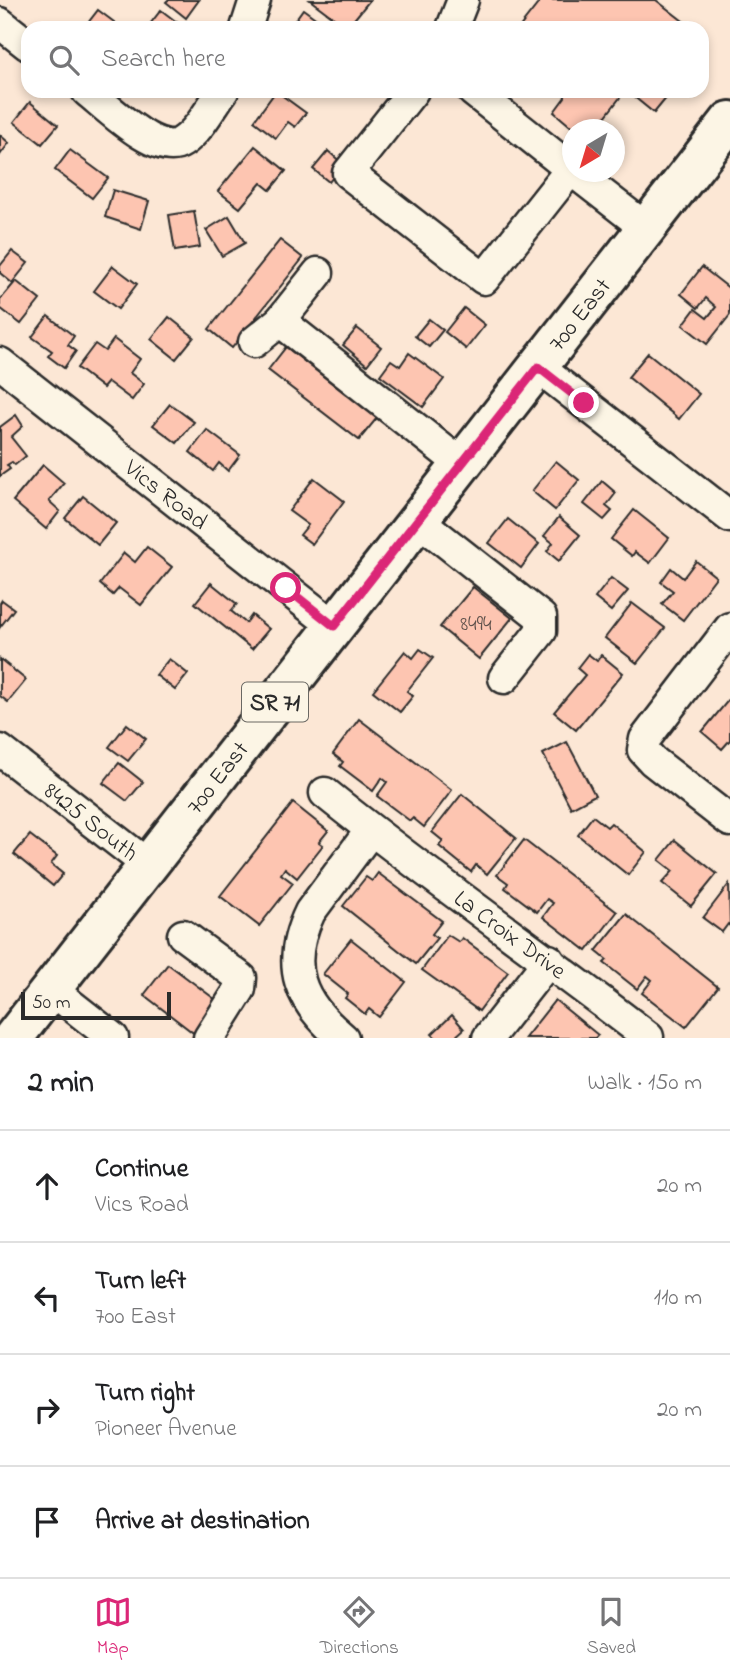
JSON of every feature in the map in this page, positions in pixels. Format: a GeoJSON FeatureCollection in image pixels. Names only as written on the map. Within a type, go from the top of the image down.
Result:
{"type":"FeatureCollection","features":[{"type":"Feature","properties":{"kind":"main road","name":"700 East"},"geometry":{"type":"LineString","coordinates":[[13,1038],[730,121]]}},
{"type":"Feature","properties":{"kind":"street"},"geometry":{"type":"LineString","coordinates":[[248,21],[255,0]]}},
{"type":"Feature","properties":{"kind":"street"},"geometry":{"type":"LineString","coordinates":[[456,21],[463,0]]}},
{"type":"Feature","properties":{"kind":"street"},"geometry":{"type":"LineString","coordinates":[[0,23],[21,40]]}},
{"type":"Feature","properties":{"kind":"street"},"geometry":{"type":"LineString","coordinates":[[96,98],[145,136],[163,146],[173,146],[190,136],[218,98]]}},
{"type":"Feature","properties":{"kind":"street"},"geometry":{"type":"LineString","coordinates":[[407,98],[348,173],[484,279],[563,182]]}},
{"type":"Feature","properties":{"kind":"street"},"geometry":{"type":"LineString","coordinates":[[481,98],[562,161]]}},
{"type":"Feature","properties":{"kind":"street"},"geometry":{"type":"LineString","coordinates":[[588,182],[646,228]]}},
{"type":"Feature","properties":{"kind":"street"},"geometry":{"type":"LineString","coordinates":[[254,342],[280,321],[318,273]]}},
{"type":"Feature","properties":{"kind":"street"},"geometry":{"type":"LineString","coordinates":[[280,321],[461,464]]}},
{"type":"Feature","properties":{"kind":"street","name":"Vics Road"},"geometry":{"type":"LineString","coordinates":[[0,363],[334,626]]}},
{"type":"Feature","properties":{"kind":"street"},"geometry":{"type":"LineString","coordinates":[[538,367],[730,517]]}},
{"type":"Feature","properties":{"kind":"street"},"geometry":{"type":"LineString","coordinates":[[418,520],[541,617],[541,631],[504,678]]}},
{"type":"Feature","properties":{"kind":"street"},"geometry":{"type":"LineString","coordinates":[[730,628],[645,738],[643,750],[653,761],[730,821]]}},
{"type":"Feature","properties":{"kind":"street","name":"8425 South"},"geometry":{"type":"LineString","coordinates":[[0,750],[148,865]]}},
{"type":"Feature","properties":{"kind":"street","name":"La Croix Drive"},"geometry":{"type":"LineString","coordinates":[[325,793],[472,907],[549,960],[648,1037]]}},
{"type":"Feature","properties":{"kind":"street"},"geometry":{"type":"LineString","coordinates":[[343,1038],[319,1018],[308,1002],[300,982],[298,945],[310,912],[371,830]]}},
{"type":"Feature","properties":{"kind":"street"},"geometry":{"type":"LineString","coordinates":[[183,935],[241,978],[240,989],[209,1038]]}},
{"type":"Feature","properties":{"kind":"street"},"geometry":{"type":"LineString","coordinates":[[488,1038],[549,960]]}},
{"type":"Feature","properties":{"kind":"street"},"geometry":{"type":"LineString","coordinates":[[52,990],[113,1038]]}},
{"type":"Feature","properties":{"kind":"building"},"geometry":{"type":"Polygon","coordinates":[[[199,0],[186,18],[166,2],[199,0]]]}},
{"type":"Feature","properties":{"kind":"building"},"geometry":{"type":"Polygon","coordinates":[[[310,0],[370,0],[353,21],[338,21],[310,0]]]}},
{"type":"Feature","properties":{"kind":"building"},"geometry":{"type":"Polygon","coordinates":[[[541,0],[656,0],[683,21],[524,21],[541,0]]]}},
{"type":"Feature","properties":{"kind":"building"},"geometry":{"type":"Polygon","coordinates":[[[303,9],[319,21],[294,21],[303,9]]]}},
{"type":"Feature","properties":{"kind":"building"},"geometry":{"type":"Polygon","coordinates":[[[98,10],[113,21],[89,21],[98,10]]]}},
{"type":"Feature","properties":{"kind":"building"},"geometry":{"type":"Polygon","coordinates":[[[161,10],[175,21],[152,21],[161,10]]]}},
{"type":"Feature","properties":{"kind":"building"},"geometry":{"type":"Polygon","coordinates":[[[271,98],[286,98],[306,113],[295,127],[288,122],[276,138],[254,121],[271,98]]]}},
{"type":"Feature","properties":{"kind":"building"},"geometry":{"type":"Polygon","coordinates":[[[564,98],[620,98],[603,119],[562,119],[554,112],[564,98]]]}},
{"type":"Feature","properties":{"kind":"building"},"geometry":{"type":"Polygon","coordinates":[[[636,98],[666,98],[654,113],[636,98]]]}},
{"type":"Feature","properties":{"kind":"building"},"geometry":{"type":"Polygon","coordinates":[[[30,102],[58,125],[42,144],[14,122],[30,102]]]}},
{"type":"Feature","properties":{"kind":"building"},"geometry":{"type":"Polygon","coordinates":[[[0,135],[9,143],[0,155],[0,135]]]}},
{"type":"Feature","properties":{"kind":"building"},"geometry":{"type":"Polygon","coordinates":[[[255,146],[286,171],[270,190],[261,183],[240,208],[218,191],[255,146]]]}},
{"type":"Feature","properties":{"kind":"building"},"geometry":{"type":"Polygon","coordinates":[[[70,150],[108,178],[92,198],[55,170],[70,150]]]}},
{"type":"Feature","properties":{"kind":"building"},"geometry":{"type":"Polygon","coordinates":[[[328,151],[343,164],[329,182],[313,169],[328,151]]]}},
{"type":"Feature","properties":{"kind":"building"},"geometry":{"type":"Polygon","coordinates":[[[113,190],[149,201],[141,229],[105,217],[113,190]]]}},
{"type":"Feature","properties":{"kind":"building"},"geometry":{"type":"Polygon","coordinates":[[[194,211],[200,247],[175,251],[169,215],[194,211]]]}},
{"type":"Feature","properties":{"kind":"building"},"geometry":{"type":"Polygon","coordinates":[[[229,216],[245,243],[222,256],[206,230],[229,216]]]}},
{"type":"Feature","properties":{"kind":"building"},"geometry":{"type":"Polygon","coordinates":[[[280,240],[303,258],[232,348],[209,329],[280,240]]]}},
{"type":"Feature","properties":{"kind":"building"},"geometry":{"type":"Polygon","coordinates":[[[12,251],[28,263],[12,283],[0,273],[0,266],[12,251]]]}},
{"type":"Feature","properties":{"kind":"building"},"geometry":{"type":"Polygon","coordinates":[[[113,266],[137,284],[118,309],[94,291],[113,266]]]}},
{"type":"Feature","properties":{"kind":"building"},"geometry":{"type":"Polygon","coordinates":[[[702,267],[730,289],[730,315],[707,344],[683,325],[695,309],[707,318],[716,307],[706,298],[698,308],[681,294],[702,267]]]}},
{"type":"Feature","properties":{"kind":"building"},"geometry":{"type":"Polygon","coordinates":[[[16,281],[40,300],[21,324],[0,308],[0,300],[16,281]]]}},
{"type":"Feature","properties":{"kind":"building"},"geometry":{"type":"Polygon","coordinates":[[[464,308],[485,325],[466,349],[445,332],[464,308]]]}},
{"type":"Feature","properties":{"kind":"building"},"geometry":{"type":"Polygon","coordinates":[[[48,316],[74,336],[68,345],[76,351],[64,368],[48,356],[52,351],[32,337],[48,316]]]}},
{"type":"Feature","properties":{"kind":"building"},"geometry":{"type":"Polygon","coordinates":[[[169,317],[194,337],[176,359],[151,339],[169,317]]]}},
{"type":"Feature","properties":{"kind":"building"},"geometry":{"type":"Polygon","coordinates":[[[429,319],[443,330],[429,347],[415,336],[429,319]]]}},
{"type":"Feature","properties":{"kind":"building"},"geometry":{"type":"Polygon","coordinates":[[[357,328],[381,347],[367,365],[343,345],[357,328]]]}},
{"type":"Feature","properties":{"kind":"building"},"geometry":{"type":"Polygon","coordinates":[[[114,339],[140,359],[130,373],[144,384],[132,400],[108,382],[103,388],[77,368],[95,344],[105,351],[114,339]]]}},
{"type":"Feature","properties":{"kind":"building"},"geometry":{"type":"Polygon","coordinates":[[[286,347],[377,418],[359,440],[268,370],[286,347]]]}},
{"type":"Feature","properties":{"kind":"building"},"geometry":{"type":"Polygon","coordinates":[[[409,353],[444,379],[423,407],[380,375],[391,360],[400,366],[409,353]]]}},
{"type":"Feature","properties":{"kind":"building"},"geometry":{"type":"Polygon","coordinates":[[[648,353],[699,394],[679,419],[628,377],[648,353]]]}},
{"type":"Feature","properties":{"kind":"building"},"geometry":{"type":"Polygon","coordinates":[[[170,404],[194,422],[177,443],[153,425],[170,404]]]}},
{"type":"Feature","properties":{"kind":"building"},"geometry":{"type":"Polygon","coordinates":[[[16,415],[23,426],[11,437],[26,456],[15,465],[12,462],[7,465],[10,469],[0,476],[0,427],[16,415]]]}},
{"type":"Feature","properties":{"kind":"building"},"geometry":{"type":"Polygon","coordinates":[[[207,430],[240,455],[228,471],[219,463],[213,471],[190,452],[207,430]]]}},
{"type":"Feature","properties":{"kind":"building"},"geometry":{"type":"Polygon","coordinates":[[[556,461],[579,480],[555,510],[532,491],[556,461]]]}},
{"type":"Feature","properties":{"kind":"building"},"geometry":{"type":"Polygon","coordinates":[[[43,465],[64,483],[49,501],[60,511],[46,529],[13,501],[43,465]]]}},
{"type":"Feature","properties":{"kind":"building"},"geometry":{"type":"Polygon","coordinates":[[[314,478],[344,501],[312,544],[300,535],[308,525],[289,511],[314,478]]]}},
{"type":"Feature","properties":{"kind":"building"},"geometry":{"type":"Polygon","coordinates":[[[602,481],[616,493],[606,506],[612,511],[604,520],[584,504],[602,481]]]}},
{"type":"Feature","properties":{"kind":"building"},"geometry":{"type":"Polygon","coordinates":[[[83,496],[116,523],[98,545],[65,518],[83,496]]]}},
{"type":"Feature","properties":{"kind":"building"},"geometry":{"type":"Polygon","coordinates":[[[634,510],[669,538],[650,563],[635,552],[632,556],[611,539],[634,510]]]}},
{"type":"Feature","properties":{"kind":"building"},"geometry":{"type":"Polygon","coordinates":[[[559,517],[580,535],[559,561],[547,551],[553,543],[544,536],[559,517]]]}},
{"type":"Feature","properties":{"kind":"building"},"geometry":{"type":"Polygon","coordinates":[[[508,519],[539,544],[521,568],[489,543],[508,519]]]}},
{"type":"Feature","properties":{"kind":"building"},"geometry":{"type":"Polygon","coordinates":[[[147,547],[172,567],[141,605],[119,588],[113,595],[100,584],[124,553],[135,562],[147,547]]]}},
{"type":"Feature","properties":{"kind":"building"},"geometry":{"type":"Polygon","coordinates":[[[696,561],[716,577],[683,620],[662,604],[673,591],[661,582],[671,568],[683,578],[696,561]]]}},
{"type":"Feature","properties":{"kind":"building"},"geometry":{"type":"Polygon","coordinates":[[[611,578],[628,591],[611,611],[595,598],[611,578]]]}},
{"type":"Feature","properties":{"kind":"building"},"geometry":{"type":"Polygon","coordinates":[[[211,583],[237,604],[231,611],[246,623],[252,615],[269,629],[252,649],[195,603],[211,583]]]}},
{"type":"Feature","properties":{"kind":"building"},"geometry":{"type":"Polygon","coordinates":[[[473,587],[512,618],[479,659],[440,627],[473,587]]]}},
{"type":"Feature","properties":{"kind":"building"},"geometry":{"type":"Polygon","coordinates":[[[2,600],[14,609],[0,627],[0,603],[2,600]]]}},
{"type":"Feature","properties":{"kind":"building"},"geometry":{"type":"Polygon","coordinates":[[[632,603],[665,628],[637,663],[605,638],[632,603]]]}},
{"type":"Feature","properties":{"kind":"building"},"geometry":{"type":"Polygon","coordinates":[[[420,649],[433,658],[407,691],[413,696],[400,712],[373,691],[405,651],[413,658],[420,649]]]}},
{"type":"Feature","properties":{"kind":"building"},"geometry":{"type":"Polygon","coordinates":[[[588,654],[597,661],[601,655],[623,673],[576,730],[554,712],[585,675],[577,668],[588,654]]]}},
{"type":"Feature","properties":{"kind":"building"},"geometry":{"type":"Polygon","coordinates":[[[0,659],[26,680],[8,702],[0,696],[0,659]]]}},
{"type":"Feature","properties":{"kind":"building"},"geometry":{"type":"Polygon","coordinates":[[[169,659],[188,674],[175,690],[156,675],[169,659]]]}},
{"type":"Feature","properties":{"kind":"building"},"geometry":{"type":"Polygon","coordinates":[[[730,698],[730,740],[722,749],[702,732],[730,698]]]}},
{"type":"Feature","properties":{"kind":"building"},"geometry":{"type":"Polygon","coordinates":[[[359,719],[452,790],[424,827],[413,818],[410,821],[377,796],[387,782],[382,778],[373,791],[340,766],[343,762],[333,754],[359,719]]]}},
{"type":"Feature","properties":{"kind":"building"},"geometry":{"type":"Polygon","coordinates":[[[127,724],[146,739],[128,761],[109,747],[127,724]]]}},
{"type":"Feature","properties":{"kind":"building"},"geometry":{"type":"Polygon","coordinates":[[[567,742],[595,795],[571,808],[543,754],[567,742]]]}},
{"type":"Feature","properties":{"kind":"building"},"geometry":{"type":"Polygon","coordinates":[[[119,763],[143,782],[127,801],[103,783],[119,763]]]}},
{"type":"Feature","properties":{"kind":"building"},"geometry":{"type":"Polygon","coordinates":[[[462,794],[516,838],[487,874],[476,865],[471,872],[439,846],[443,841],[432,832],[462,794]]]}},
{"type":"Feature","properties":{"kind":"building"},"geometry":{"type":"Polygon","coordinates":[[[293,803],[328,831],[319,842],[323,845],[297,878],[285,868],[281,874],[293,883],[259,926],[220,896],[293,803]]]}},
{"type":"Feature","properties":{"kind":"building"},"geometry":{"type":"Polygon","coordinates":[[[593,816],[607,827],[611,823],[646,852],[628,875],[578,835],[593,816]]]}},
{"type":"Feature","properties":{"kind":"building"},"geometry":{"type":"Polygon","coordinates":[[[30,835],[57,856],[51,864],[63,874],[53,886],[14,854],[30,835]]]}},
{"type":"Feature","properties":{"kind":"building"},"geometry":{"type":"Polygon","coordinates":[[[524,840],[617,912],[587,951],[543,917],[553,903],[547,899],[537,912],[505,888],[508,883],[497,875],[524,840]]]}},
{"type":"Feature","properties":{"kind":"building"},"geometry":{"type":"Polygon","coordinates":[[[675,840],[717,874],[691,906],[662,883],[673,871],[659,860],[675,840]]]}},
{"type":"Feature","properties":{"kind":"building"},"geometry":{"type":"Polygon","coordinates":[[[378,873],[442,921],[432,934],[437,938],[416,964],[343,906],[366,877],[372,881],[378,873]]]}},
{"type":"Feature","properties":{"kind":"building"},"geometry":{"type":"Polygon","coordinates":[[[729,884],[730,926],[728,924],[722,932],[703,918],[729,884]]]}},
{"type":"Feature","properties":{"kind":"building"},"geometry":{"type":"Polygon","coordinates":[[[626,914],[718,987],[686,1027],[642,993],[652,980],[647,976],[637,989],[604,963],[607,960],[596,951],[626,914]]]}},
{"type":"Feature","properties":{"kind":"building"},"geometry":{"type":"Polygon","coordinates":[[[448,935],[459,942],[462,938],[508,972],[479,1011],[422,970],[448,935]]]}},
{"type":"Feature","properties":{"kind":"building"},"geometry":{"type":"Polygon","coordinates":[[[351,939],[406,982],[379,1017],[369,1009],[365,1014],[345,998],[348,994],[323,974],[351,939]]]}},
{"type":"Feature","properties":{"kind":"building"},"geometry":{"type":"Polygon","coordinates":[[[168,964],[220,1003],[196,1035],[144,995],[168,964]]]}},
{"type":"Feature","properties":{"kind":"building"},"geometry":{"type":"Polygon","coordinates":[[[555,1000],[598,1035],[595,1038],[525,1038],[555,1000]]]}},
{"type":"Feature","properties":{"kind":"building"},"geometry":{"type":"Polygon","coordinates":[[[452,1015],[464,1029],[454,1038],[436,1038],[432,1034],[452,1015]]]}},
{"type":"Feature","properties":{"kind":"route"},"geometry":{"type":"LineString","coordinates":[[286,588],[334,626],[538,367],[584,403]]}}]}
